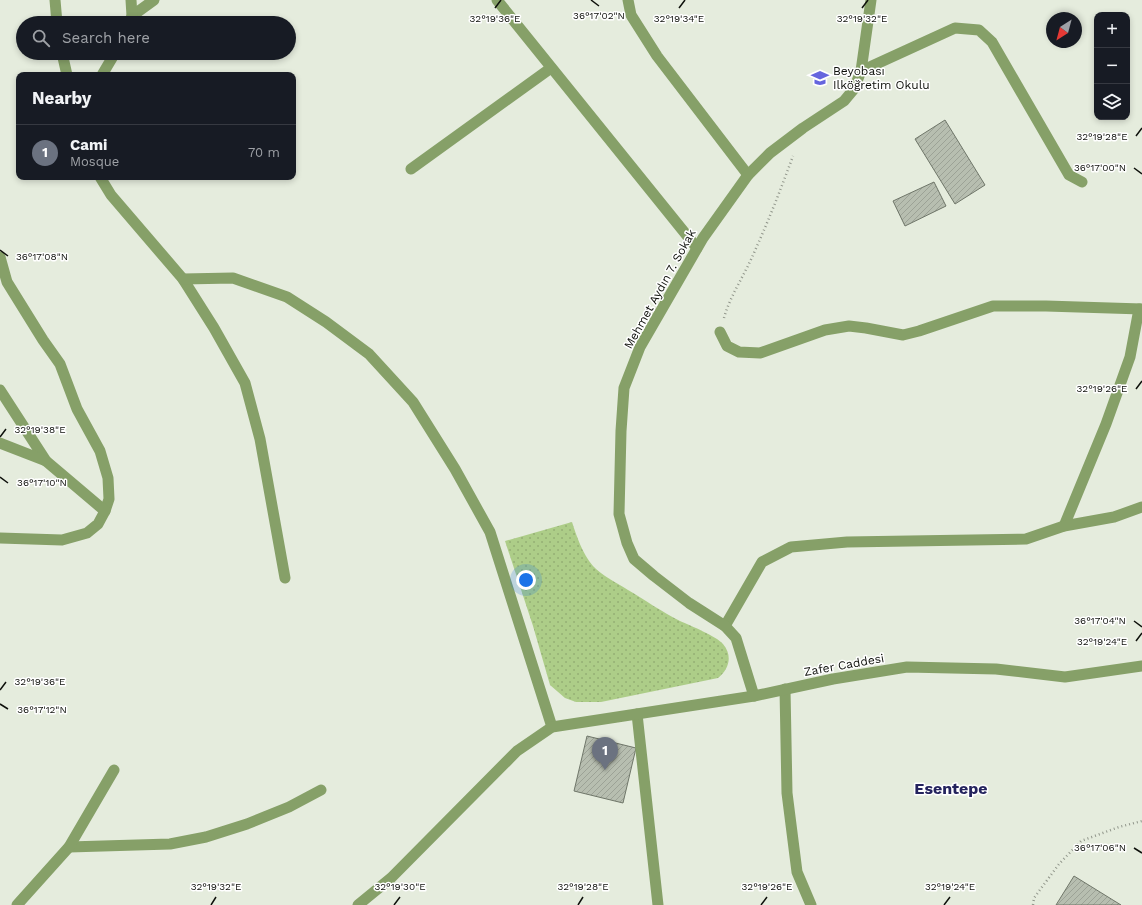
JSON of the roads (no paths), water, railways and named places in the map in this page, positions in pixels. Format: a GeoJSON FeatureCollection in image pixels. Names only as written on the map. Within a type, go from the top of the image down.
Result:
{"type":"FeatureCollection","features":[{"type":"Feature","properties":{"kind":"street"},"geometry":{"type":"LineString","coordinates":[[55,0],[56,16]]}},
{"type":"Feature","properties":{"kind":"street"},"geometry":{"type":"LineString","coordinates":[[131,0],[131,16]]}},
{"type":"Feature","properties":{"kind":"street"},"geometry":{"type":"LineString","coordinates":[[136,16],[154,0]]}},
{"type":"Feature","properties":{"kind":"street"},"geometry":{"type":"LineString","coordinates":[[497,0],[697,248]]}},
{"type":"Feature","properties":{"kind":"street"},"geometry":{"type":"LineString","coordinates":[[628,0],[631,16],[657,56],[748,175]]}},
{"type":"Feature","properties":{"kind":"street","name":"Mehmet Aydın 7. Sokak"},"geometry":{"type":"LineString","coordinates":[[754,696],[736,638],[725,626],[689,602],[634,559],[627,543],[619,514],[621,431],[624,388],[640,347],[697,248],[748,175],[770,154],[803,128],[844,100],[854,89],[861,71],[871,0]]}},
{"type":"Feature","properties":{"kind":"street"},"geometry":{"type":"LineString","coordinates":[[861,71],[955,28],[979,30],[992,42],[1069,175],[1082,182]]}},
{"type":"Feature","properties":{"kind":"street"},"geometry":{"type":"LineString","coordinates":[[64,60],[66,72]]}},
{"type":"Feature","properties":{"kind":"street"},"geometry":{"type":"LineString","coordinates":[[104,72],[111,60]]}},
{"type":"Feature","properties":{"kind":"street"},"geometry":{"type":"LineString","coordinates":[[411,169],[551,68]]}},
{"type":"Feature","properties":{"kind":"street"},"geometry":{"type":"LineString","coordinates":[[102,180],[111,195],[183,278],[214,328],[245,383],[260,439],[285,578]]}},
{"type":"Feature","properties":{"kind":"street"},"geometry":{"type":"LineString","coordinates":[[0,257],[7,282],[43,340],[60,364],[77,409],[100,451],[108,478],[109,499],[98,524],[87,533],[62,540],[0,538]]}},
{"type":"Feature","properties":{"kind":"street"},"geometry":{"type":"LineString","coordinates":[[183,278],[233,278],[287,297],[326,322],[369,354],[413,402],[455,469],[490,532],[552,727],[517,751],[391,878],[358,905]]}},
{"type":"Feature","properties":{"kind":"street"},"geometry":{"type":"LineString","coordinates":[[720,332],[727,346],[739,352],[760,353],[825,330],[849,326],[903,335],[993,306],[1140,309],[1130,357],[1106,424],[1064,526]]}},
{"type":"Feature","properties":{"kind":"street"},"geometry":{"type":"LineString","coordinates":[[0,390],[46,461],[105,511]]}},
{"type":"Feature","properties":{"kind":"street"},"geometry":{"type":"LineString","coordinates":[[0,443],[46,461]]}},
{"type":"Feature","properties":{"kind":"street"},"geometry":{"type":"LineString","coordinates":[[725,626],[762,562],[791,547],[847,542],[1026,539],[1064,526],[1114,517],[1142,507]]}},
{"type":"Feature","properties":{"kind":"street","name":"Zafer Caddesi"},"geometry":{"type":"LineString","coordinates":[[552,727],[754,696],[833,679],[907,668],[996,669],[1065,676],[1142,666]]}},
{"type":"Feature","properties":{"kind":"street"},"geometry":{"type":"LineString","coordinates":[[786,689],[787,793],[797,872],[811,905]]}},
{"type":"Feature","properties":{"kind":"street"},"geometry":{"type":"LineString","coordinates":[[637,714],[658,905]]}},
{"type":"Feature","properties":{"kind":"street"},"geometry":{"type":"LineString","coordinates":[[17,905],[69,847],[114,770]]}},
{"type":"Feature","properties":{"kind":"street"},"geometry":{"type":"LineString","coordinates":[[69,847],[170,844],[206,837],[247,824],[290,807],[321,790]]}},
{"type":"Feature","properties":{"kind":"place","name":"Beyobası Ilköğretim Okulu"},"geometry":{"type":"Point","coordinates":[820,78]}},
{"type":"Feature","properties":{"kind":"place","name":"Cami"},"geometry":{"type":"Point","coordinates":[605,770]}},
{"type":"Feature","properties":{"kind":"district","name":"Esentepe"},"geometry":{"type":"Point","coordinates":[951,788]}}]}
